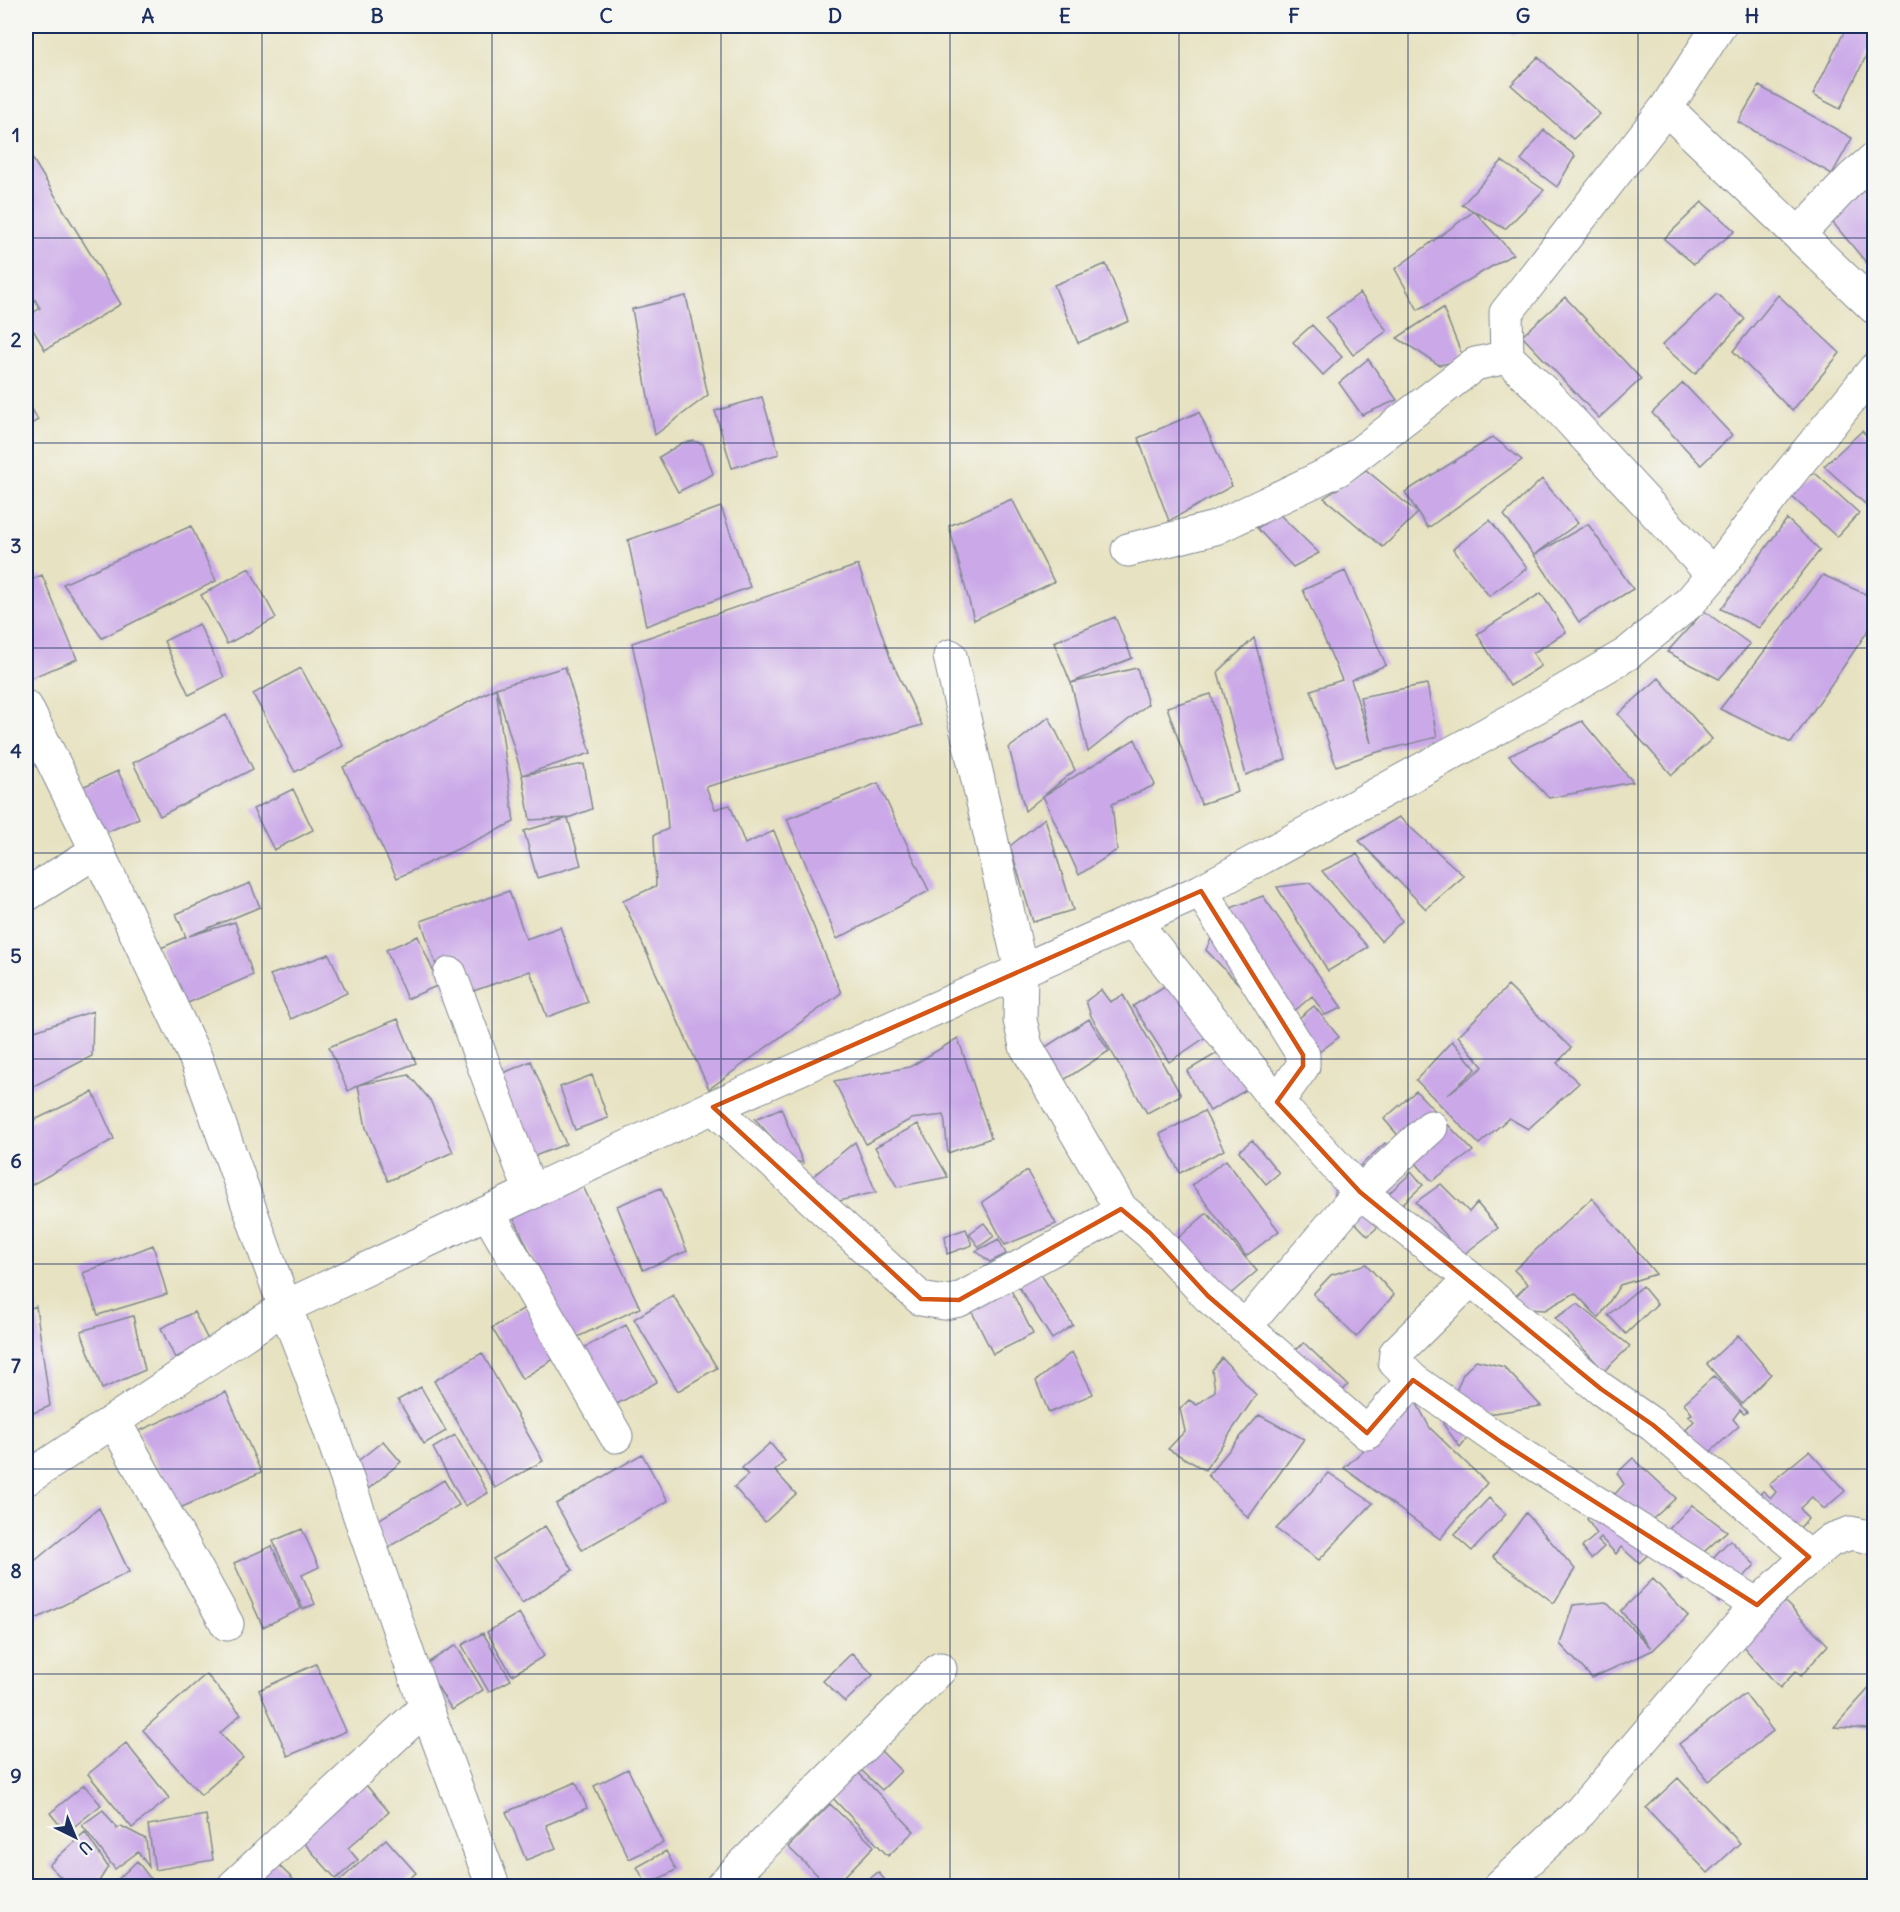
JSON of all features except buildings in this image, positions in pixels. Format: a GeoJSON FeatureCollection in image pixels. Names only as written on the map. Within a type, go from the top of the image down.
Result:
{"type":"FeatureCollection","features":[{"type":"Feature","properties":{"kind":"street"},"geometry":{"type":"LineString","coordinates":[[1713,575],[1548,396],[1507,357],[1506,313],[1666,108],[1719,26]]}},
{"type":"Feature","properties":{"kind":"street"},"geometry":{"type":"LineString","coordinates":[[1666,108],[1875,307]]}},
{"type":"Feature","properties":{"kind":"street"},"geometry":{"type":"LineString","coordinates":[[1798,234],[1852,178],[1875,159]]}},
{"type":"Feature","properties":{"kind":"street"},"geometry":{"type":"LineString","coordinates":[[1128,550],[1215,528],[1339,469],[1475,364],[1507,357]]}},
{"type":"Feature","properties":{"kind":"street"},"geometry":{"type":"LineString","coordinates":[[26,1479],[285,1307],[713,1107],[1201,891],[1545,702],[1627,654],[1690,602],[1786,478],[1875,370]]}},
{"type":"Feature","properties":{"kind":"street"},"geometry":{"type":"LineString","coordinates":[[950,656],[1021,971],[1020,1020],[1026,1046],[1121,1209],[1150,1233],[1208,1296],[1367,1433],[1413,1380]]}},
{"type":"Feature","properties":{"kind":"street"},"geometry":{"type":"LineString","coordinates":[[26,707],[196,1059],[308,1366],[488,1884]]}},
{"type":"Feature","properties":{"kind":"street"},"geometry":{"type":"LineString","coordinates":[[26,895],[97,851]]}},
{"type":"Feature","properties":{"kind":"street"},"geometry":{"type":"LineString","coordinates":[[1201,891],[1303,1055],[1303,1066],[1276,1102]]}},
{"type":"Feature","properties":{"kind":"street"},"geometry":{"type":"LineString","coordinates":[[1134,921],[1276,1102],[1360,1192],[1471,1279],[1601,1389],[1653,1425],[1809,1557]]}},
{"type":"Feature","properties":{"kind":"street"},"geometry":{"type":"LineString","coordinates":[[450,974],[531,1193]]}},
{"type":"Feature","properties":{"kind":"street"},"geometry":{"type":"LineString","coordinates":[[713,1107],[921,1299],[944,1303],[959,1300],[1103,1222],[1121,1209]]}},
{"type":"Feature","properties":{"kind":"street"},"geometry":{"type":"LineString","coordinates":[[1245,1327],[1360,1192],[1431,1127]]}},
{"type":"Feature","properties":{"kind":"street"},"geometry":{"type":"LineString","coordinates":[[488,1213],[616,1436]]}},
{"type":"Feature","properties":{"kind":"street"},"geometry":{"type":"LineString","coordinates":[[1471,1279],[1396,1353],[1395,1362],[1413,1380],[1501,1442],[1757,1605]]}},
{"type":"Feature","properties":{"kind":"street"},"geometry":{"type":"LineString","coordinates":[[114,1421],[227,1624]]}},
{"type":"Feature","properties":{"kind":"street"},"geometry":{"type":"LineString","coordinates":[[1500,1887],[1581,1811],[1757,1605],[1831,1540],[1851,1533],[1875,1538]]}},
{"type":"Feature","properties":{"kind":"street"},"geometry":{"type":"LineString","coordinates":[[722,1887],[940,1669]]}},
{"type":"Feature","properties":{"kind":"street"},"geometry":{"type":"LineString","coordinates":[[234,1887],[426,1707]]}},
{"type":"Feature","properties":{"kind":"highlighted area"},"geometry":{"type":"Polygon","coordinates":[[[1201,891],[1303,1055],[1303,1066],[1277,1102],[1360,1192],[1601,1389],[1653,1425],[1809,1557],[1757,1605],[1501,1442],[1413,1380],[1367,1433],[1208,1296],[1150,1233],[1121,1209],[959,1300],[921,1299],[713,1107],[1201,891]]]}}]}
